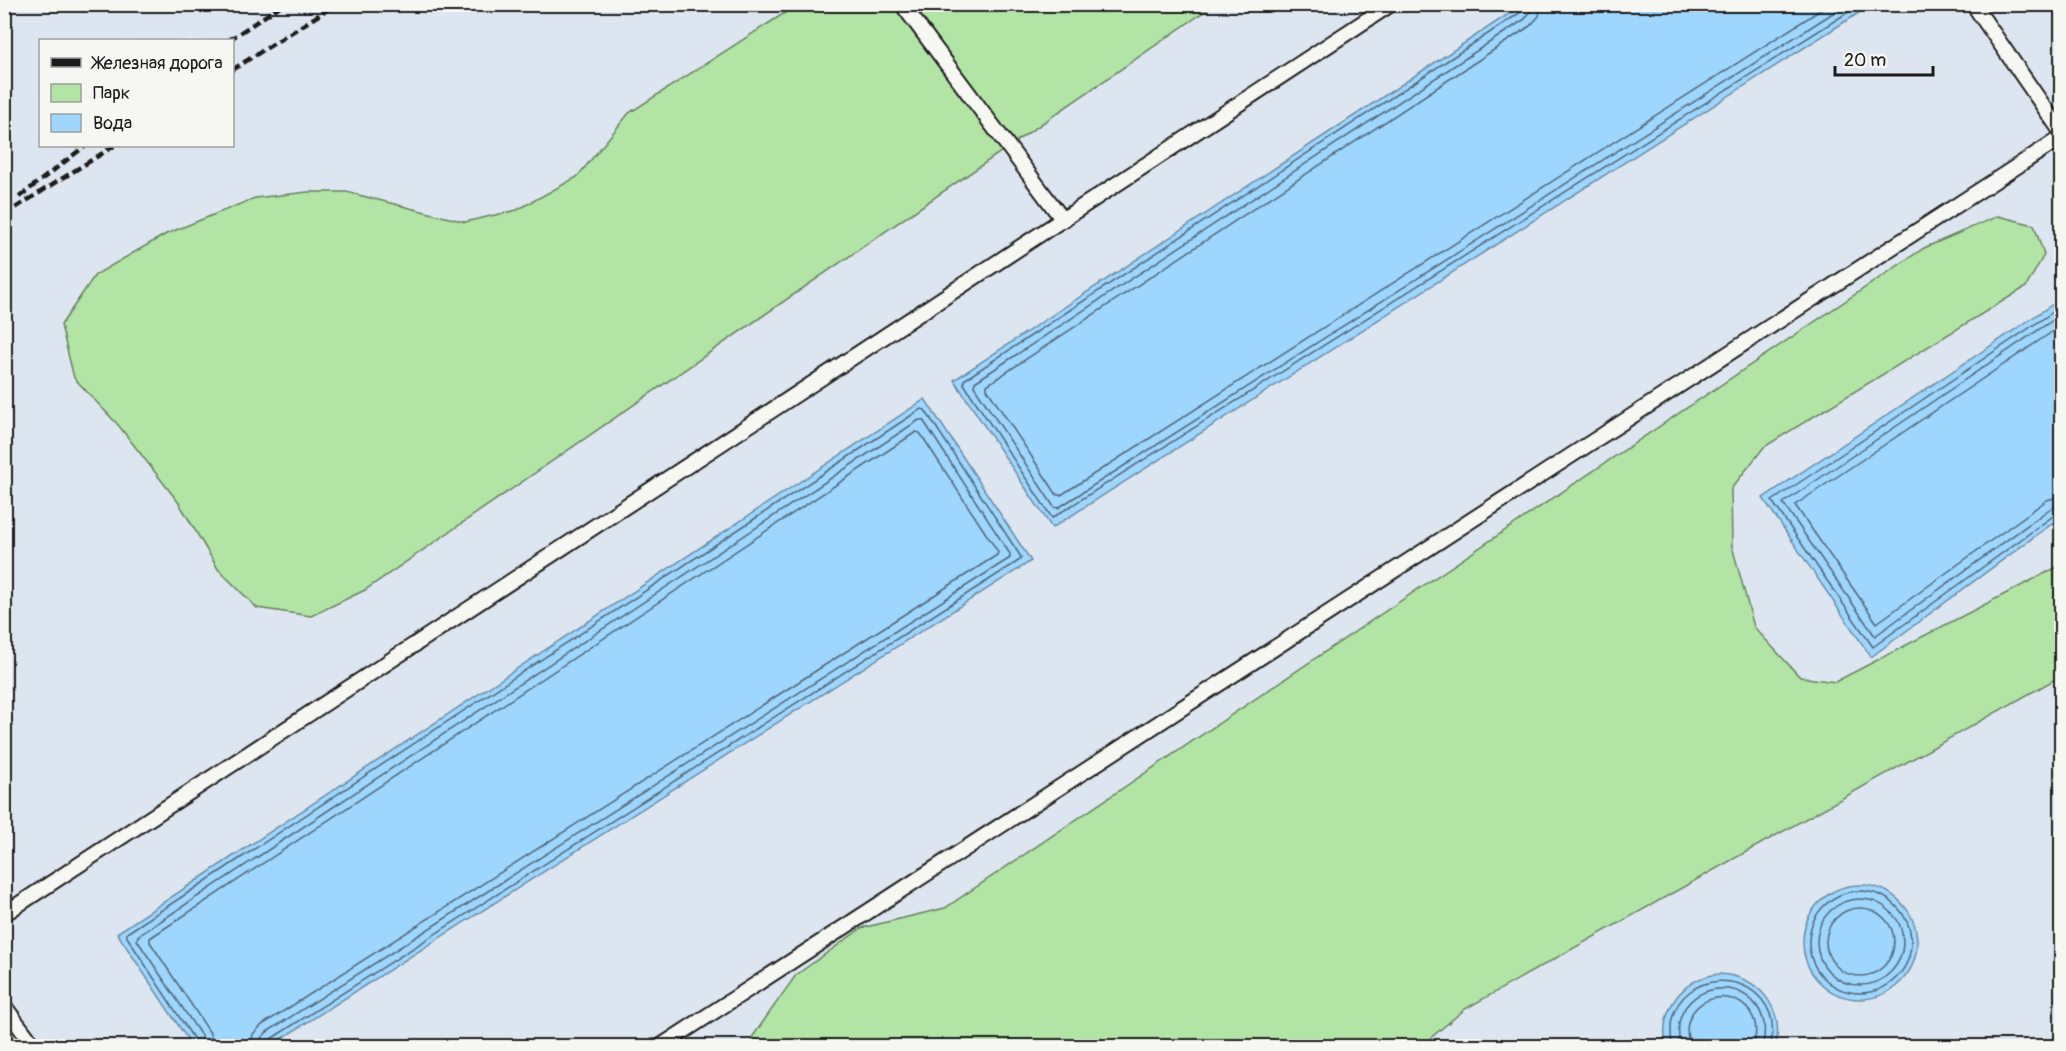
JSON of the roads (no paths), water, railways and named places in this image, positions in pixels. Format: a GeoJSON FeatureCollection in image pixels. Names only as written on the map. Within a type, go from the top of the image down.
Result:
{"type":"FeatureCollection","features":[{"type":"Feature","properties":{"kind":"lane"},"geometry":{"type":"LineString","coordinates":[[902,4],[1063,220]]}},
{"type":"Feature","properties":{"kind":"lane"},"geometry":{"type":"LineString","coordinates":[[4,914],[1391,4]]}},
{"type":"Feature","properties":{"kind":"lane"},"geometry":{"type":"LineString","coordinates":[[661,1047],[2061,135],[1973,4]]}},
{"type":"Feature","properties":{"kind":"lane"},"geometry":{"type":"LineString","coordinates":[[4,1006],[34,1047]]}},
{"type":"Feature","properties":{"kind":"water"},"geometry":{"type":"Polygon","coordinates":[[[1522,5],[1866,5],[1868,7],[1052,528],[954,380],[1522,5]]]}},
{"type":"Feature","properties":{"kind":"water"},"geometry":{"type":"Polygon","coordinates":[[[2056,302],[2062,310],[2061,517],[1871,657],[1763,498],[2056,302]]]}},
{"type":"Feature","properties":{"kind":"water"},"geometry":{"type":"Polygon","coordinates":[[[925,399],[1031,561],[270,1046],[192,1046],[117,933],[925,399]]]}},
{"type":"Feature","properties":{"kind":"water"},"geometry":{"type":"Polygon","coordinates":[[[1860,885],[1882,889],[1900,902],[1913,920],[1917,942],[1913,964],[1900,982],[1882,995],[1860,999],[1838,995],[1820,982],[1807,964],[1803,942],[1807,920],[1820,902],[1838,889],[1860,885]]]}},
{"type":"Feature","properties":{"kind":"water"},"geometry":{"type":"Polygon","coordinates":[[[1719,974],[1746,981],[1766,996],[1776,1019],[1776,1046],[1666,1046],[1666,1020],[1676,998],[1694,982],[1719,974]]]}},
{"type":"Feature","properties":{"kind":"railway"},"geometry":{"type":"LineString","coordinates":[[4,8],[11,4]]}},
{"type":"Feature","properties":{"kind":"railway"},"geometry":{"type":"LineString","coordinates":[[230,39],[283,4]]}},
{"type":"Feature","properties":{"kind":"railway"},"geometry":{"type":"LineString","coordinates":[[234,69],[336,4]]}},
{"type":"Feature","properties":{"kind":"railway"},"geometry":{"type":"LineString","coordinates":[[19,197],[84,147]]}},
{"type":"Feature","properties":{"kind":"railway"},"geometry":{"type":"LineString","coordinates":[[4,215],[112,147]]}}]}
